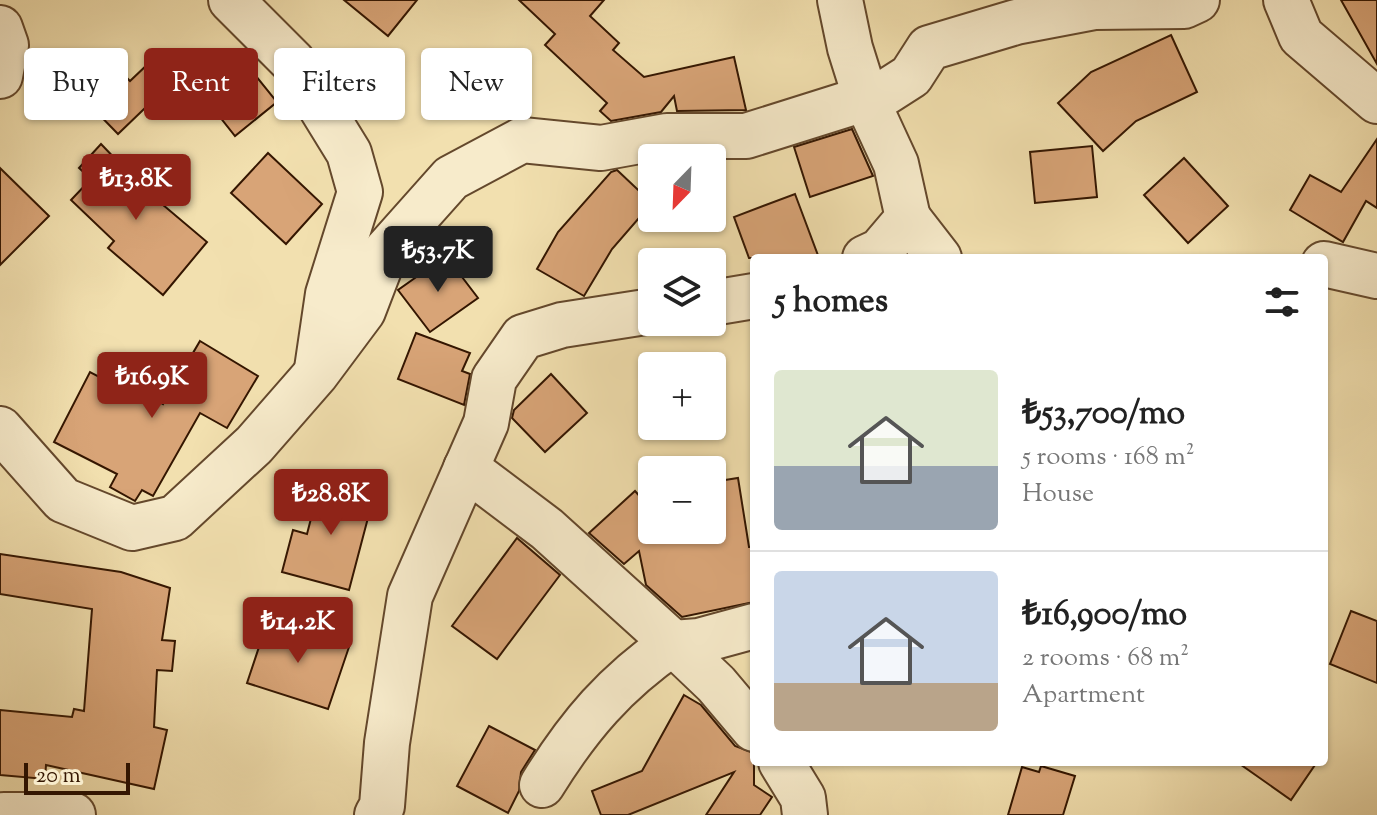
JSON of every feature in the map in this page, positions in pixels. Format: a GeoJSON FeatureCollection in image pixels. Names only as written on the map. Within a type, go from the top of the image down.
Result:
{"type":"FeatureCollection","features":[{"type":"Feature","properties":{"kind":"street"},"geometry":{"type":"LineString","coordinates":[[231,0],[293,62],[349,153],[360,192],[328,294],[316,374]]}},
{"type":"Feature","properties":{"kind":"street"},"geometry":{"type":"LineString","coordinates":[[840,0],[866,99],[896,164],[908,218],[936,254]]}},
{"type":"Feature","properties":{"kind":"street"},"geometry":{"type":"LineString","coordinates":[[0,429],[63,500],[132,528],[175,518],[254,445],[316,374],[363,311],[386,251],[451,178],[522,140],[601,148],[667,136],[746,136],[866,99],[911,76],[929,48],[1016,22],[1095,7],[1184,6],[1197,0]]}},
{"type":"Feature","properties":{"kind":"street"},"geometry":{"type":"LineString","coordinates":[[1286,0],[1301,36],[1377,101]]}},
{"type":"Feature","properties":{"kind":"street"},"geometry":{"type":"LineString","coordinates":[[0,28],[6,45],[0,76]]}},
{"type":"Feature","properties":{"kind":"street"},"geometry":{"type":"LineString","coordinates":[[874,254],[880,251],[908,218]]}},
{"type":"Feature","properties":{"kind":"street"},"geometry":{"type":"LineString","coordinates":[[1328,265],[1377,276]]}},
{"type":"Feature","properties":{"kind":"street"},"geometry":{"type":"LineString","coordinates":[[726,301],[750,297]]}},
{"type":"Feature","properties":{"kind":"street"},"geometry":{"type":"LineString","coordinates":[[377,815],[382,806],[387,743],[410,596],[486,423],[494,379],[523,337],[562,325],[638,313]]}},
{"type":"Feature","properties":{"kind":"street"},"geometry":{"type":"LineString","coordinates":[[466,468],[547,529],[716,684],[750,724]]}},
{"type":"Feature","properties":{"kind":"street"},"geometry":{"type":"LineString","coordinates":[[542,785],[575,731],[641,665],[673,643],[699,641],[750,627]]}},
{"type":"Feature","properties":{"kind":"street"},"geometry":{"type":"LineString","coordinates":[[783,766],[803,798],[805,815]]}},
{"type":"Feature","properties":{"kind":"street"},"geometry":{"type":"LineString","coordinates":[[4,815],[73,815]]}},
{"type":"Feature","properties":{"kind":"building"},"geometry":{"type":"Polygon","coordinates":[[[344,0],[417,0],[388,36],[344,0]]]}},
{"type":"Feature","properties":{"kind":"building"},"geometry":{"type":"Polygon","coordinates":[[[519,0],[604,0],[590,16],[619,43],[613,50],[644,77],[734,57],[746,110],[677,111],[674,96],[661,112],[611,121],[600,111],[607,103],[545,45],[555,34],[519,0]]]}},
{"type":"Feature","properties":{"kind":"building"},"geometry":{"type":"Polygon","coordinates":[[[1341,0],[1377,0],[1377,64],[1341,0]]]}},
{"type":"Feature","properties":{"kind":"building"},"geometry":{"type":"Polygon","coordinates":[[[1171,35],[1197,92],[1136,121],[1103,151],[1058,103],[1091,72],[1171,35]]]}},
{"type":"Feature","properties":{"kind":"building"},"geometry":{"type":"Polygon","coordinates":[[[144,68],[144,109],[118,134],[104,120],[128,120],[128,79],[130,81],[144,68]]]}},
{"type":"Feature","properties":{"kind":"building"},"geometry":{"type":"Polygon","coordinates":[[[258,79],[274,98],[274,104],[258,117],[258,79]]]}},
{"type":"Feature","properties":{"kind":"building"},"geometry":{"type":"Polygon","coordinates":[[[222,120],[255,120],[235,136],[222,120]]]}},
{"type":"Feature","properties":{"kind":"building"},"geometry":{"type":"Polygon","coordinates":[[[852,129],[873,176],[810,197],[794,147],[852,129]]]}},
{"type":"Feature","properties":{"kind":"building"},"geometry":{"type":"Polygon","coordinates":[[[1377,139],[1377,208],[1366,201],[1343,242],[1290,210],[1310,175],[1341,192],[1377,139]]]}},
{"type":"Feature","properties":{"kind":"building"},"geometry":{"type":"Polygon","coordinates":[[[101,144],[143,188],[207,242],[163,295],[108,248],[114,241],[71,200],[91,179],[79,168],[101,144]]]}},
{"type":"Feature","properties":{"kind":"building"},"geometry":{"type":"Polygon","coordinates":[[[1092,146],[1097,197],[1035,203],[1030,152],[1092,146]]]}},
{"type":"Feature","properties":{"kind":"building"},"geometry":{"type":"Polygon","coordinates":[[[268,153],[322,204],[286,244],[231,193],[268,153]]]}},
{"type":"Feature","properties":{"kind":"building"},"geometry":{"type":"Polygon","coordinates":[[[1184,158],[1228,206],[1188,243],[1144,195],[1184,158]]]}},
{"type":"Feature","properties":{"kind":"building"},"geometry":{"type":"Polygon","coordinates":[[[0,168],[49,216],[0,265],[0,168]]]}},
{"type":"Feature","properties":{"kind":"building"},"geometry":{"type":"Polygon","coordinates":[[[617,170],[638,190],[638,219],[612,249],[584,296],[537,269],[558,232],[611,172],[617,170]]]}},
{"type":"Feature","properties":{"kind":"building"},"geometry":{"type":"Polygon","coordinates":[[[795,194],[818,254],[750,254],[749,258],[734,217],[795,194]]]}},
{"type":"Feature","properties":{"kind":"building"},"geometry":{"type":"Polygon","coordinates":[[[446,256],[478,298],[430,332],[398,290],[446,256]]]}},
{"type":"Feature","properties":{"kind":"building"},"geometry":{"type":"Polygon","coordinates":[[[416,333],[470,353],[462,371],[470,374],[464,405],[398,379],[416,333]]]}},
{"type":"Feature","properties":{"kind":"building"},"geometry":{"type":"Polygon","coordinates":[[[200,341],[258,376],[227,428],[200,413],[153,496],[142,490],[135,501],[110,487],[117,474],[54,442],[90,372],[155,406],[158,401],[163,404],[200,341]]]}},
{"type":"Feature","properties":{"kind":"building"},"geometry":{"type":"Polygon","coordinates":[[[551,374],[587,413],[545,452],[512,418],[514,410],[551,374]]]}},
{"type":"Feature","properties":{"kind":"building"},"geometry":{"type":"Polygon","coordinates":[[[738,478],[750,547],[750,603],[682,617],[646,585],[639,551],[624,564],[589,533],[635,491],[638,494],[638,544],[726,544],[726,480],[738,478]]]}},
{"type":"Feature","properties":{"kind":"building"},"geometry":{"type":"Polygon","coordinates":[[[321,480],[374,495],[349,590],[282,572],[293,530],[307,534],[321,480]]]}},
{"type":"Feature","properties":{"kind":"building"},"geometry":{"type":"Polygon","coordinates":[[[517,538],[560,575],[497,659],[452,626],[517,538]]]}},
{"type":"Feature","properties":{"kind":"building"},"geometry":{"type":"Polygon","coordinates":[[[0,554],[121,572],[170,588],[162,640],[175,641],[172,671],[157,670],[154,727],[167,730],[154,789],[46,765],[45,779],[0,775],[0,710],[72,717],[74,709],[84,711],[92,609],[0,594],[0,554]]]}},
{"type":"Feature","properties":{"kind":"building"},"geometry":{"type":"Polygon","coordinates":[[[1351,611],[1377,621],[1377,683],[1330,664],[1351,611]]]}},
{"type":"Feature","properties":{"kind":"building"},"geometry":{"type":"Polygon","coordinates":[[[268,620],[349,647],[328,709],[247,683],[268,620]]]}},
{"type":"Feature","properties":{"kind":"building"},"geometry":{"type":"Polygon","coordinates":[[[684,695],[701,705],[735,746],[750,752],[754,785],[772,797],[760,815],[706,815],[734,772],[628,815],[601,815],[592,791],[642,771],[684,695]]]}},
{"type":"Feature","properties":{"kind":"building"},"geometry":{"type":"Polygon","coordinates":[[[489,726],[535,750],[521,772],[519,791],[508,813],[457,786],[489,726]]]}},
{"type":"Feature","properties":{"kind":"building"},"geometry":{"type":"Polygon","coordinates":[[[1041,766],[1075,776],[1063,815],[1008,815],[1022,767],[1039,772],[1041,766]]]}},
{"type":"Feature","properties":{"kind":"building"},"geometry":{"type":"Polygon","coordinates":[[[1243,766],[1314,766],[1291,800],[1243,766]]]}}]}
